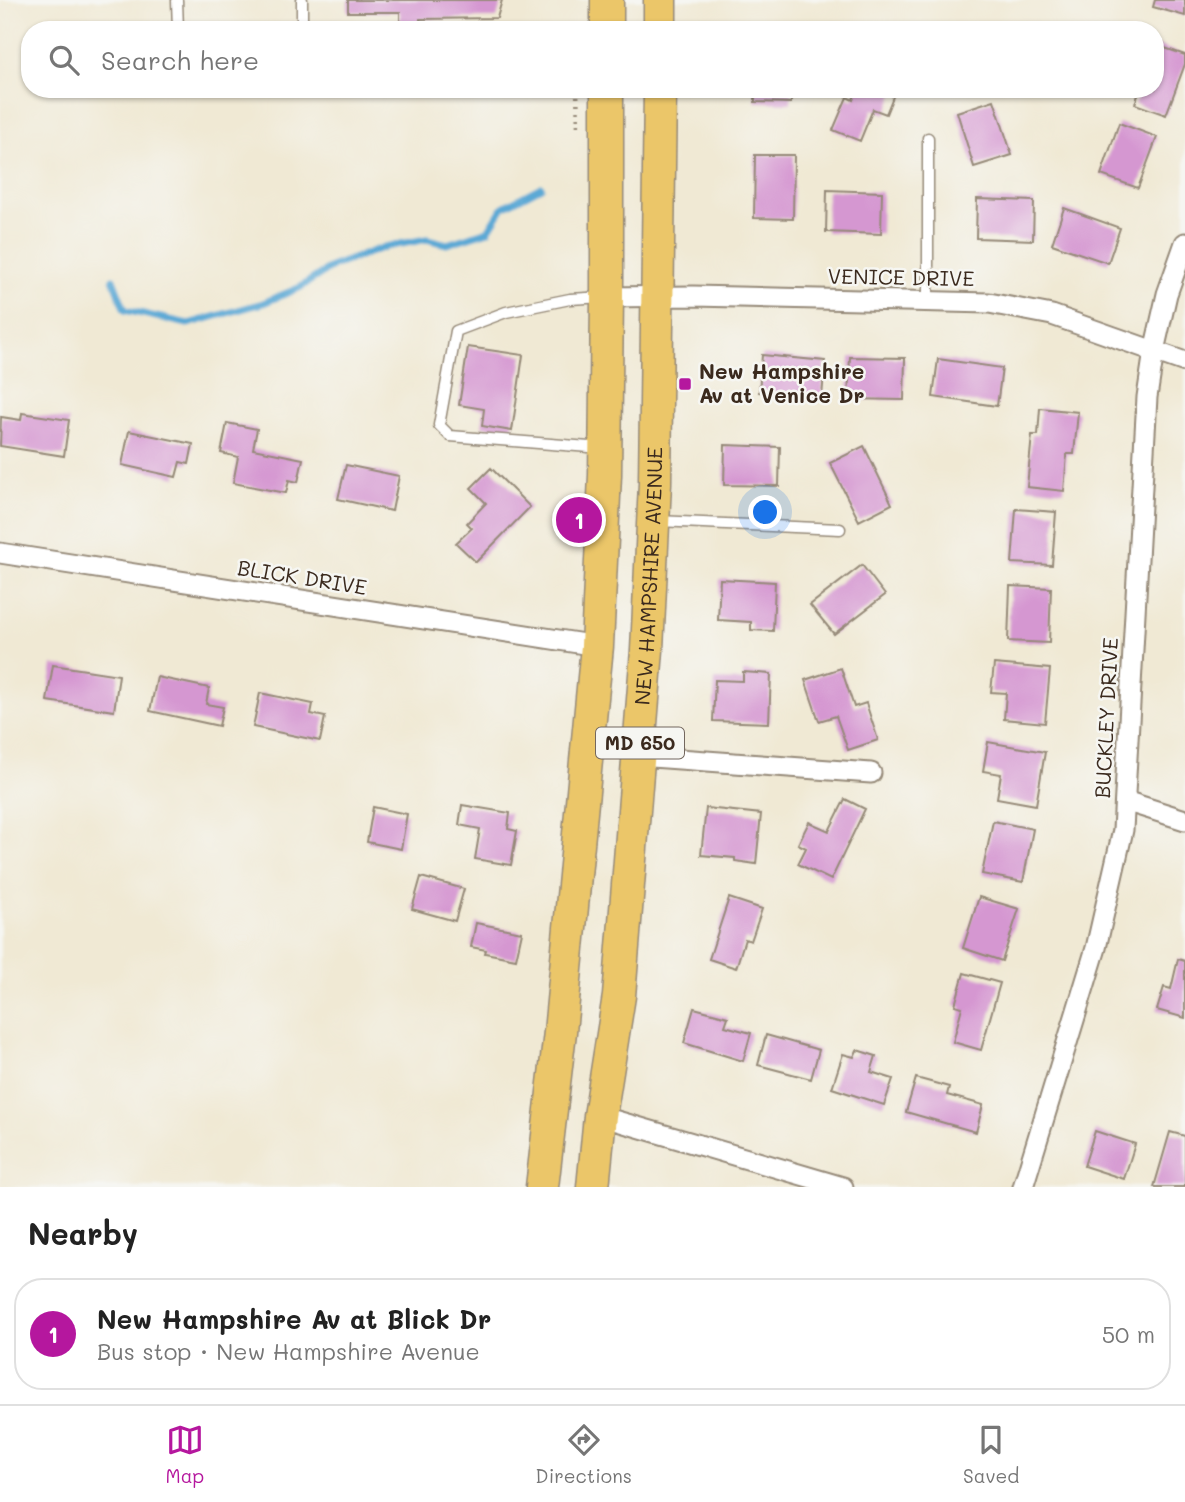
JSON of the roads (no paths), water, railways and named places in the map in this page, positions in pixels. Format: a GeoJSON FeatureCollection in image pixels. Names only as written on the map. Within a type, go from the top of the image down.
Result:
{"type":"FeatureCollection","features":[{"type":"Feature","properties":{"kind":"main road"},"geometry":{"type":"LineString","coordinates":[[607,0],[607,21]]}},
{"type":"Feature","properties":{"kind":"main road"},"geometry":{"type":"LineString","coordinates":[[660,0],[660,21]]}},
{"type":"Feature","properties":{"kind":"main road","name":"MD 650"},"geometry":{"type":"LineString","coordinates":[[542,1187],[597,646],[606,449],[607,98]]}},
{"type":"Feature","properties":{"kind":"main road","name":"NEW HAMPSHIRE AVENUE"},"geometry":{"type":"LineString","coordinates":[[593,1187],[600,1116],[619,996],[648,649],[653,520],[660,98]]}},
{"type":"Feature","properties":{"kind":"street","name":"BUCKLEY DRIVE"},"geometry":{"type":"LineString","coordinates":[[1023,1187],[1096,948],[1123,830],[1147,397],[1167,294],[1185,243]]}},
{"type":"Feature","properties":{"kind":"street","name":"VENICE DRIVE"},"geometry":{"type":"LineString","coordinates":[[607,297],[694,296],[989,303],[1052,315],[1185,362]]}},
{"type":"Feature","properties":{"kind":"street","name":"BLICK DRIVE"},"geometry":{"type":"LineString","coordinates":[[0,554],[597,646]]}},
{"type":"Feature","properties":{"kind":"street"},"geometry":{"type":"LineString","coordinates":[[638,756],[871,773]]}},
{"type":"Feature","properties":{"kind":"street"},"geometry":{"type":"LineString","coordinates":[[1125,801],[1185,820]]}},
{"type":"Feature","properties":{"kind":"street"},"geometry":{"type":"LineString","coordinates":[[600,1116],[844,1187]]}},
{"type":"Feature","properties":{"kind":"lane"},"geometry":{"type":"LineString","coordinates":[[177,0],[178,21]]}},
{"type":"Feature","properties":{"kind":"lane"},"geometry":{"type":"LineString","coordinates":[[302,0],[302,21]]}},
{"type":"Feature","properties":{"kind":"lane"},"geometry":{"type":"LineString","coordinates":[[928,138],[929,302]]}},
{"type":"Feature","properties":{"kind":"lane"},"geometry":{"type":"LineString","coordinates":[[606,449],[450,436],[439,425],[456,331],[506,312],[570,299],[607,297]]}},
{"type":"Feature","properties":{"kind":"lane"},"geometry":{"type":"LineString","coordinates":[[653,520],[840,529]]}},
{"type":"Feature","properties":{"kind":"waterway"},"geometry":{"type":"LineString","coordinates":[[113,279],[125,310],[188,324],[263,303],[299,288],[333,266],[385,247],[427,239],[447,244],[488,231],[503,207],[541,187]]}},
{"type":"Feature","properties":{"kind":"place","name":"New Hampshire Av at Venice Dr"},"geometry":{"type":"Point","coordinates":[685,384]}},
{"type":"Feature","properties":{"kind":"place","name":"New Hampshire Av at Blick Dr"},"geometry":{"type":"Point","coordinates":[579,520]}}]}
